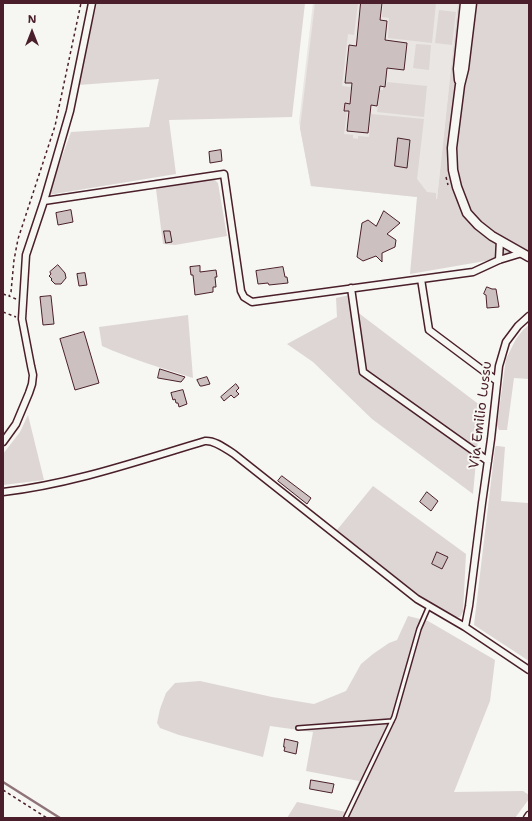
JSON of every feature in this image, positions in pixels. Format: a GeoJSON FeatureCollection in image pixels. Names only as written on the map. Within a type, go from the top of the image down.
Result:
{"type":"FeatureCollection","features":[{"type":"Feature","properties":{"kind":"street"},"geometry":{"type":"LineString","coordinates":[[3,442],[16,424],[32,384],[31,366],[22,319],[26,255],[44,201],[70,111],[92,3]]}},
{"type":"Feature","properties":{"kind":"street"},"geometry":{"type":"LineString","coordinates":[[460,85],[458,69],[465,3]]}},
{"type":"Feature","properties":{"kind":"street"},"geometry":{"type":"LineString","coordinates":[[472,3],[452,148],[453,170],[457,187],[467,213],[478,225],[492,236],[526,255]]}},
{"type":"Feature","properties":{"kind":"street"},"geometry":{"type":"LineString","coordinates":[[44,201],[224,174],[241,291],[244,297],[252,302],[473,272],[499,260],[526,255]]}},
{"type":"Feature","properties":{"kind":"street"},"geometry":{"type":"LineString","coordinates":[[499,260],[500,240]]}},
{"type":"Feature","properties":{"kind":"street"},"geometry":{"type":"LineString","coordinates":[[421,279],[429,330],[498,381]]}},
{"type":"Feature","properties":{"kind":"street"},"geometry":{"type":"LineString","coordinates":[[351,288],[363,372],[488,461]]}},
{"type":"Feature","properties":{"kind":"street","name":"Via Emilio Lussu"},"geometry":{"type":"LineString","coordinates":[[465,627],[470,606],[498,381],[498,366],[506,342],[518,326],[529,316]]}},
{"type":"Feature","properties":{"kind":"street"},"geometry":{"type":"LineString","coordinates":[[3,492],[49,485],[122,466],[205,441],[211,441],[234,454],[417,599],[465,627],[529,670]]}},
{"type":"Feature","properties":{"kind":"lane"},"geometry":{"type":"LineString","coordinates":[[346,817],[392,721],[419,629],[429,606]]}},
{"type":"Feature","properties":{"kind":"lane"},"geometry":{"type":"LineString","coordinates":[[298,728],[392,721]]}},
{"type":"Feature","properties":{"kind":"path"},"geometry":{"type":"LineString","coordinates":[[9,296],[11,292],[14,260],[18,239],[55,126],[81,3]]}},
{"type":"Feature","properties":{"kind":"path"},"geometry":{"type":"LineString","coordinates":[[446,173],[446,181],[449,187]]}},
{"type":"Feature","properties":{"kind":"path"},"geometry":{"type":"LineString","coordinates":[[3,294],[23,303]]}},
{"type":"Feature","properties":{"kind":"path"},"geometry":{"type":"LineString","coordinates":[[3,312],[22,319]]}},
{"type":"Feature","properties":{"kind":"path"},"geometry":{"type":"LineString","coordinates":[[3,790],[48,818]]}},
{"type":"Feature","properties":{"kind":"shaded area"},"geometry":{"type":"Polygon","coordinates":[[[97,3],[305,3],[292,117],[169,120],[176,174],[48,195],[71,132],[149,127],[159,79],[78,85],[97,3]]]}},
{"type":"Feature","properties":{"kind":"shaded area"},"geometry":{"type":"Polygon","coordinates":[[[313,3],[458,3],[437,199],[311,186],[299,122],[313,3]]]}},
{"type":"Feature","properties":{"kind":"shaded area"},"geometry":{"type":"Polygon","coordinates":[[[315,3],[358,3],[354,35],[348,34],[342,86],[351,87],[349,104],[346,104],[345,112],[347,113],[344,134],[353,135],[353,138],[358,139],[358,136],[369,137],[371,114],[424,119],[417,179],[427,192],[436,193],[437,199],[458,3],[529,3],[529,259],[514,256],[410,274],[417,197],[311,186],[300,128],[315,3]]]}},
{"type":"Feature","properties":{"kind":"shaded area"},"geometry":{"type":"Polygon","coordinates":[[[384,3],[436,3],[432,43],[388,38],[389,18],[382,17],[384,3]]]}},
{"type":"Feature","properties":{"kind":"shaded area"},"geometry":{"type":"Polygon","coordinates":[[[439,10],[456,12],[452,45],[435,43],[439,10]]]}},
{"type":"Feature","properties":{"kind":"shaded area"},"geometry":{"type":"Polygon","coordinates":[[[416,44],[431,45],[429,70],[413,68],[416,44]]]}},
{"type":"Feature","properties":{"kind":"shaded area"},"geometry":{"type":"Polygon","coordinates":[[[387,82],[427,86],[424,117],[377,112],[380,90],[383,90],[383,87],[386,87],[387,82]]]}},
{"type":"Feature","properties":{"kind":"shaded area"},"geometry":{"type":"Polygon","coordinates":[[[215,180],[218,183],[227,236],[175,245],[163,244],[156,189],[215,180]]]}},
{"type":"Feature","properties":{"kind":"shaded area"},"geometry":{"type":"Polygon","coordinates":[[[354,294],[356,311],[481,406],[473,494],[372,419],[313,362],[287,344],[337,317],[336,298],[354,294]]]}},
{"type":"Feature","properties":{"kind":"shaded area"},"geometry":{"type":"Polygon","coordinates":[[[188,315],[193,378],[135,359],[102,346],[99,327],[188,315]]]}},
{"type":"Feature","properties":{"kind":"shaded area"},"geometry":{"type":"Polygon","coordinates":[[[529,325],[529,379],[514,378],[507,430],[499,430],[497,425],[506,359],[516,339],[529,325]]]}},
{"type":"Feature","properties":{"kind":"shaded area"},"geometry":{"type":"Polygon","coordinates":[[[28,415],[44,480],[3,485],[3,454],[20,432],[28,415]]]}},
{"type":"Feature","properties":{"kind":"shaded area"},"geometry":{"type":"Polygon","coordinates":[[[496,446],[505,447],[501,501],[528,503],[529,501],[529,661],[474,625],[496,446]]]}},
{"type":"Feature","properties":{"kind":"shaded area"},"geometry":{"type":"Polygon","coordinates":[[[373,486],[466,554],[463,612],[460,617],[454,617],[420,596],[337,530],[373,486]]]}},
{"type":"Feature","properties":{"kind":"shaded area"},"geometry":{"type":"Polygon","coordinates":[[[408,616],[428,621],[495,660],[490,701],[454,792],[523,791],[529,795],[529,799],[515,818],[287,818],[297,802],[346,812],[359,781],[306,771],[313,732],[270,726],[263,757],[179,735],[160,728],[157,723],[166,693],[175,683],[200,681],[272,697],[314,704],[346,691],[361,664],[389,643],[397,640],[408,616]]]}},
{"type":"Feature","properties":{"kind":"building"},"geometry":{"type":"Polygon","coordinates":[[[361,3],[382,3],[380,20],[387,21],[385,40],[407,43],[404,70],[387,68],[385,87],[380,86],[377,106],[371,105],[368,133],[347,131],[349,111],[344,111],[345,103],[350,104],[352,83],[345,83],[349,45],[356,46],[361,3]]]}},
{"type":"Feature","properties":{"kind":"building"},"geometry":{"type":"Polygon","coordinates":[[[398,138],[410,140],[407,168],[395,166],[398,138]]]}},
{"type":"Feature","properties":{"kind":"building"},"geometry":{"type":"Polygon","coordinates":[[[221,150],[222,161],[210,163],[209,152],[221,150]]]}},
{"type":"Feature","properties":{"kind":"building"},"geometry":{"type":"Polygon","coordinates":[[[71,210],[73,222],[58,225],[56,213],[71,210]]]}},
{"type":"Feature","properties":{"kind":"building"},"geometry":{"type":"Polygon","coordinates":[[[384,211],[400,223],[387,234],[396,240],[395,247],[382,253],[382,262],[376,256],[363,261],[357,257],[362,223],[368,220],[376,226],[384,211]]]}},
{"type":"Feature","properties":{"kind":"building"},"geometry":{"type":"Polygon","coordinates":[[[164,231],[170,231],[172,242],[166,243],[164,231]]]}},
{"type":"Feature","properties":{"kind":"building"},"geometry":{"type":"Polygon","coordinates":[[[58,265],[65,273],[66,278],[61,284],[55,284],[49,276],[51,274],[50,272],[58,265]]]}},
{"type":"Feature","properties":{"kind":"building"},"geometry":{"type":"Polygon","coordinates":[[[200,266],[200,272],[216,270],[216,287],[213,287],[213,292],[195,295],[193,275],[191,275],[190,267],[200,266]]]}},
{"type":"Feature","properties":{"kind":"building"},"geometry":{"type":"Polygon","coordinates":[[[283,267],[288,283],[269,285],[268,283],[258,284],[256,271],[283,267]]]}},
{"type":"Feature","properties":{"kind":"building"},"geometry":{"type":"Polygon","coordinates":[[[85,273],[87,285],[79,286],[77,274],[85,273]]]}},
{"type":"Feature","properties":{"kind":"building"},"geometry":{"type":"Polygon","coordinates":[[[487,287],[496,289],[499,307],[487,308],[486,295],[484,294],[487,287]]]}},
{"type":"Feature","properties":{"kind":"building"},"geometry":{"type":"Polygon","coordinates":[[[51,296],[54,324],[43,325],[40,297],[51,296]]]}},
{"type":"Feature","properties":{"kind":"building"},"geometry":{"type":"Polygon","coordinates":[[[84,332],[99,383],[75,390],[60,339],[84,332]]]}},
{"type":"Feature","properties":{"kind":"building"},"geometry":{"type":"Polygon","coordinates":[[[160,369],[185,377],[181,382],[158,378],[160,369]]]}},
{"type":"Feature","properties":{"kind":"building"},"geometry":{"type":"Polygon","coordinates":[[[207,377],[210,384],[200,386],[197,380],[207,377]]]}},
{"type":"Feature","properties":{"kind":"building"},"geometry":{"type":"Polygon","coordinates":[[[236,384],[239,388],[236,391],[239,394],[234,398],[231,395],[224,401],[221,397],[236,384]]]}},
{"type":"Feature","properties":{"kind":"building"},"geometry":{"type":"Polygon","coordinates":[[[183,390],[187,404],[179,407],[175,399],[173,400],[171,393],[183,390]]]}},
{"type":"Feature","properties":{"kind":"building"},"geometry":{"type":"Polygon","coordinates":[[[282,476],[311,498],[307,504],[278,481],[282,476]]]}},
{"type":"Feature","properties":{"kind":"building"},"geometry":{"type":"Polygon","coordinates":[[[427,492],[438,501],[431,511],[420,502],[427,492]]]}},
{"type":"Feature","properties":{"kind":"building"},"geometry":{"type":"Polygon","coordinates":[[[437,552],[448,557],[442,569],[432,564],[437,552]]]}},
{"type":"Feature","properties":{"kind":"building"},"geometry":{"type":"Polygon","coordinates":[[[285,739],[298,742],[296,754],[284,751],[285,739]]]}},
{"type":"Feature","properties":{"kind":"building"},"geometry":{"type":"Polygon","coordinates":[[[311,780],[334,784],[332,793],[310,789],[311,780]]]}},
{"type":"Feature","properties":{"kind":"waterway"},"geometry":{"type":"LineString","coordinates":[[3,782],[60,818]]}}]}
